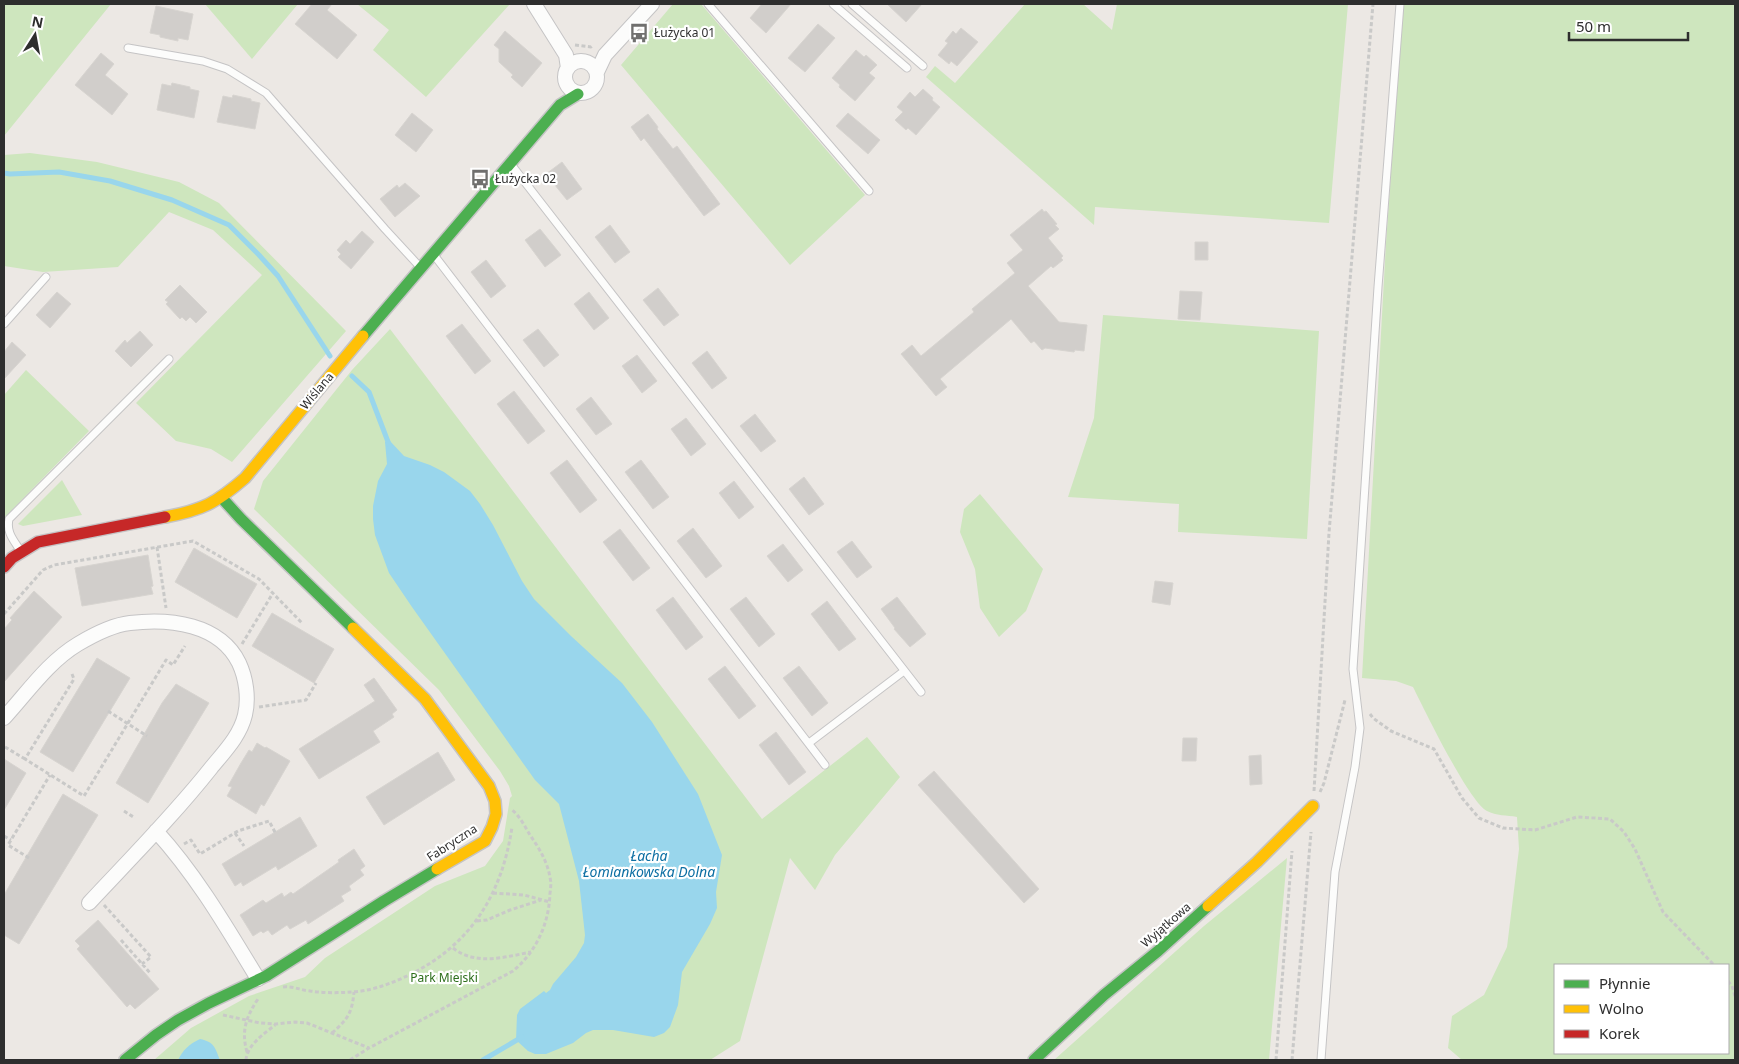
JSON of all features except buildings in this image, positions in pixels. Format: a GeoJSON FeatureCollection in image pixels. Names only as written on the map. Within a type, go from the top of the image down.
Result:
{"type":"FeatureCollection","features":[{"type":"Feature","properties":{"kind":"street"},"geometry":{"type":"LineString","coordinates":[[534,4],[577,60],[598,77],[595,87],[588,93],[572,90]]}},
{"type":"Feature","properties":{"kind":"street"},"geometry":{"type":"LineString","coordinates":[[577,60],[605,56],[652,4]]}},
{"type":"Feature","properties":{"kind":"street","name":"Wiślana"},"geometry":{"type":"LineString","coordinates":[[4,567],[12,558],[38,542],[205,508],[245,478],[572,90],[565,77],[577,60]]}},
{"type":"Feature","properties":{"kind":"street","name":"Fabryczna"},"geometry":{"type":"LineString","coordinates":[[125,1060],[156,1035],[209,1002],[258,979],[308,950],[384,901],[485,841],[494,825],[497,807],[495,797],[489,786],[425,699],[241,519],[221,497]]}},
{"type":"Feature","properties":{"kind":"street"},"geometry":{"type":"LineString","coordinates":[[4,718],[54,662],[77,644],[103,631],[129,623],[163,621],[190,626],[213,634],[233,651],[243,672],[247,694],[245,714],[238,734],[192,792],[95,902]]}},
{"type":"Feature","properties":{"kind":"street","name":"Wyjątkowa"},"geometry":{"type":"LineString","coordinates":[[1034,1060],[1104,995],[1158,951],[1257,862],[1313,806]]}},
{"type":"Feature","properties":{"kind":"street"},"geometry":{"type":"LineString","coordinates":[[156,832],[171,848],[204,891],[258,979]]}},
{"type":"Feature","properties":{"kind":"lane"},"geometry":{"type":"LineString","coordinates":[[708,4],[869,191]]}},
{"type":"Feature","properties":{"kind":"lane"},"geometry":{"type":"LineString","coordinates":[[833,4],[907,68]]}},
{"type":"Feature","properties":{"kind":"lane"},"geometry":{"type":"LineString","coordinates":[[852,4],[923,66]]}},
{"type":"Feature","properties":{"kind":"lane"},"geometry":{"type":"LineString","coordinates":[[1321,1060],[1336,872],[1360,728],[1354,669],[1378,288],[1400,4]]}},
{"type":"Feature","properties":{"kind":"lane"},"geometry":{"type":"LineString","coordinates":[[128,48],[203,62],[227,69],[266,93],[385,229],[421,267]]}},
{"type":"Feature","properties":{"kind":"lane"},"geometry":{"type":"LineString","coordinates":[[510,162],[921,692]]}},
{"type":"Feature","properties":{"kind":"lane"},"geometry":{"type":"LineString","coordinates":[[433,253],[825,765]]}},
{"type":"Feature","properties":{"kind":"lane"},"geometry":{"type":"LineString","coordinates":[[4,324],[46,277]]}},
{"type":"Feature","properties":{"kind":"lane"},"geometry":{"type":"LineString","coordinates":[[22,552],[8,533],[9,519],[170,359]]}},
{"type":"Feature","properties":{"kind":"lane"},"geometry":{"type":"LineString","coordinates":[[809,743],[904,671]]}},
{"type":"Feature","properties":{"kind":"path"},"geometry":{"type":"LineString","coordinates":[[1292,1060],[1313,806],[1329,533],[1373,4]]}},
{"type":"Feature","properties":{"kind":"path"},"geometry":{"type":"LineString","coordinates":[[577,60],[595,44]]}},
{"type":"Feature","properties":{"kind":"path"},"geometry":{"type":"LineString","coordinates":[[4,614],[43,570],[54,565],[193,541],[259,579],[303,624]]}},
{"type":"Feature","properties":{"kind":"path"},"geometry":{"type":"LineString","coordinates":[[157,547],[167,611]]}},
{"type":"Feature","properties":{"kind":"path"},"geometry":{"type":"LineString","coordinates":[[241,646],[272,593]]}},
{"type":"Feature","properties":{"kind":"path"},"geometry":{"type":"LineString","coordinates":[[5,747],[84,796],[166,660],[173,665],[185,646]]}},
{"type":"Feature","properties":{"kind":"path"},"geometry":{"type":"LineString","coordinates":[[25,760],[74,679],[72,674]]}},
{"type":"Feature","properties":{"kind":"path"},"geometry":{"type":"LineString","coordinates":[[256,708],[306,700],[316,683]]}},
{"type":"Feature","properties":{"kind":"path"},"geometry":{"type":"LineString","coordinates":[[1356,693],[1373,718],[1391,731],[1434,749],[1462,798],[1479,818],[1503,828],[1535,830],[1577,817],[1610,819],[1624,832],[1635,849],[1663,912],[1713,964]]}},
{"type":"Feature","properties":{"kind":"path"},"geometry":{"type":"LineString","coordinates":[[1313,806],[1324,783],[1346,695]]}},
{"type":"Feature","properties":{"kind":"path"},"geometry":{"type":"LineString","coordinates":[[108,712],[147,736]]}},
{"type":"Feature","properties":{"kind":"path"},"geometry":{"type":"LineString","coordinates":[[29,858],[8,845],[50,775]]}},
{"type":"Feature","properties":{"kind":"path"},"geometry":{"type":"LineString","coordinates":[[509,810],[514,810]]}},
{"type":"Feature","properties":{"kind":"path"},"geometry":{"type":"LineString","coordinates":[[277,989],[285,987],[333,993],[354,992],[388,984],[404,977],[426,967],[453,948],[476,921],[493,893],[509,848],[514,810]]}},
{"type":"Feature","properties":{"kind":"path"},"geometry":{"type":"LineString","coordinates":[[350,1060],[513,971],[524,962],[531,952],[541,936],[550,902],[551,879],[541,852],[514,810]]}},
{"type":"Feature","properties":{"kind":"path"},"geometry":{"type":"LineString","coordinates":[[124,811],[135,818]]}},
{"type":"Feature","properties":{"kind":"path"},"geometry":{"type":"LineString","coordinates":[[181,845],[192,840],[200,854],[235,833],[270,822],[276,834]]}},
{"type":"Feature","properties":{"kind":"path"},"geometry":{"type":"LineString","coordinates":[[235,833],[244,846]]}},
{"type":"Feature","properties":{"kind":"path"},"geometry":{"type":"LineString","coordinates":[[4,836],[11,840]]}},
{"type":"Feature","properties":{"kind":"path"},"geometry":{"type":"LineString","coordinates":[[1276,1060],[1292,847],[1283,836]]}},
{"type":"Feature","properties":{"kind":"path"},"geometry":{"type":"LineString","coordinates":[[493,893],[524,896],[550,902]]}},
{"type":"Feature","properties":{"kind":"path"},"geometry":{"type":"LineString","coordinates":[[476,921],[487,920],[541,900]]}},
{"type":"Feature","properties":{"kind":"path"},"geometry":{"type":"LineString","coordinates":[[95,902],[151,956],[142,964]]}},
{"type":"Feature","properties":{"kind":"path"},"geometry":{"type":"LineString","coordinates":[[121,940],[151,974]]}},
{"type":"Feature","properties":{"kind":"path"},"geometry":{"type":"LineString","coordinates":[[453,948],[460,953],[475,958],[492,959],[531,952]]}},
{"type":"Feature","properties":{"kind":"path"},"geometry":{"type":"LineString","coordinates":[[1729,982],[1735,996]]}},
{"type":"Feature","properties":{"kind":"path"},"geometry":{"type":"LineString","coordinates":[[332,1033],[347,1019],[352,1009],[354,992]]}},
{"type":"Feature","properties":{"kind":"path"},"geometry":{"type":"LineString","coordinates":[[246,1060],[243,1040],[246,1021],[260,996]]}},
{"type":"Feature","properties":{"kind":"path"},"geometry":{"type":"LineString","coordinates":[[209,1002],[213,1011],[224,1016],[246,1021],[276,1024],[294,1022],[307,1024],[369,1048]]}},
{"type":"Feature","properties":{"kind":"path"},"geometry":{"type":"LineString","coordinates":[[246,1052],[260,1036],[276,1024]]}},
{"type":"Feature","properties":{"kind":"green space"},"geometry":{"type":"Polygon","coordinates":[[[4,4],[111,4],[4,136],[4,4]]]}},
{"type":"Feature","properties":{"kind":"green space"},"geometry":{"type":"Polygon","coordinates":[[[205,4],[298,4],[252,59],[205,4]]]}},
{"type":"Feature","properties":{"kind":"green space"},"geometry":{"type":"Polygon","coordinates":[[[357,4],[510,4],[426,97],[373,50],[389,30],[357,4]]]}},
{"type":"Feature","properties":{"kind":"green space"},"geometry":{"type":"Polygon","coordinates":[[[673,4],[701,4],[865,195],[790,265],[621,65],[673,4]]]}},
{"type":"Feature","properties":{"kind":"green space"},"geometry":{"type":"Polygon","coordinates":[[[1025,4],[1083,4],[1112,30],[1117,4],[1348,4],[1329,223],[1095,207],[1094,225],[926,77],[935,66],[955,83],[1025,4]]]}},
{"type":"Feature","properties":{"kind":"green space"},"geometry":{"type":"Polygon","coordinates":[[[1403,4],[1735,4],[1735,1060],[1462,1060],[1448,1048],[1452,1016],[1484,995],[1507,947],[1519,849],[1517,817],[1490,813],[1479,804],[1447,754],[1413,687],[1396,681],[1362,678],[1386,243],[1403,4]]]}},
{"type":"Feature","properties":{"kind":"green space"},"geometry":{"type":"Polygon","coordinates":[[[30,153],[97,162],[179,182],[219,203],[346,331],[232,462],[211,449],[176,441],[136,403],[262,275],[213,230],[169,212],[118,267],[43,272],[4,266],[4,155],[30,153]]]}},
{"type":"Feature","properties":{"kind":"green space"},"geometry":{"type":"Polygon","coordinates":[[[1103,315],[1319,331],[1307,539],[1178,532],[1179,504],[1068,497],[1094,418],[1103,315]]]}},
{"type":"Feature","properties":{"kind":"green space","name":"Park Miejski"},"geometry":{"type":"Polygon","coordinates":[[[390,329],[762,819],[867,737],[900,777],[835,855],[815,890],[790,858],[740,1041],[710,1060],[154,1060],[191,1028],[249,996],[305,977],[325,958],[435,886],[485,866],[503,841],[510,798],[512,796],[509,786],[500,771],[439,690],[254,509],[263,481],[352,370],[390,329]]]}},
{"type":"Feature","properties":{"kind":"green space"},"geometry":{"type":"Polygon","coordinates":[[[26,370],[89,431],[4,518],[4,395],[26,370]]]}},
{"type":"Feature","properties":{"kind":"green space"},"geometry":{"type":"Polygon","coordinates":[[[62,480],[82,515],[23,526],[18,524],[62,480]]]}},
{"type":"Feature","properties":{"kind":"green space"},"geometry":{"type":"Polygon","coordinates":[[[980,494],[1043,569],[1026,611],[999,637],[980,608],[975,569],[960,532],[964,509],[980,494]]]}},
{"type":"Feature","properties":{"kind":"green space"},"geometry":{"type":"Polygon","coordinates":[[[1287,858],[1269,1060],[1054,1060],[1204,926],[1287,858]]]}},
{"type":"Feature","properties":{"kind":"water","name":"Łacha Łomiankowska Dolna"},"geometry":{"type":"Polygon","coordinates":[[[390,441],[404,456],[444,472],[470,491],[493,525],[522,581],[534,599],[622,683],[652,722],[698,794],[722,855],[716,892],[717,908],[710,924],[682,972],[678,1005],[670,1027],[664,1033],[654,1037],[613,1030],[593,1030],[573,1043],[546,1054],[535,1054],[528,1051],[516,1040],[517,1015],[520,1009],[544,991],[546,993],[550,990],[576,957],[584,943],[585,935],[579,881],[559,804],[535,780],[389,573],[375,535],[373,506],[378,481],[387,464],[385,442],[390,441]]]}},
{"type":"Feature","properties":{"kind":"water"},"geometry":{"type":"Polygon","coordinates":[[[200,1039],[213,1046],[220,1060],[178,1060],[187,1048],[200,1039]]]}},
{"type":"Feature","properties":{"kind":"waterway"},"geometry":{"type":"LineString","coordinates":[[4,173],[59,172],[110,181],[172,200],[229,225],[278,276],[330,356]]}},
{"type":"Feature","properties":{"kind":"waterway"},"geometry":{"type":"LineString","coordinates":[[352,376],[369,392],[390,447]]}},
{"type":"Feature","properties":{"kind":"waterway"},"geometry":{"type":"LineString","coordinates":[[483,1060],[522,1037]]}},
{"type":"Feature","properties":{"kind":"traffic: fast"},"geometry":{"type":"LineString","coordinates":[[363,336],[560,105],[578,94]]}},
{"type":"Feature","properties":{"kind":"traffic: fast"},"geometry":{"type":"LineString","coordinates":[[221,497],[241,519],[353,628]]}},
{"type":"Feature","properties":{"kind":"traffic: fast"},"geometry":{"type":"LineString","coordinates":[[125,1060],[178,1020],[266,976],[437,869]]}},
{"type":"Feature","properties":{"kind":"traffic: fast"},"geometry":{"type":"LineString","coordinates":[[1034,1060],[1104,995],[1158,951],[1208,906]]}},
{"type":"Feature","properties":{"kind":"traffic: slow"},"geometry":{"type":"LineString","coordinates":[[165,517],[208,504],[226,494],[245,478],[363,336]]}},
{"type":"Feature","properties":{"kind":"traffic: slow"},"geometry":{"type":"LineString","coordinates":[[353,628],[425,699],[489,786],[495,801],[496,814],[485,841],[437,869]]}},
{"type":"Feature","properties":{"kind":"traffic: slow"},"geometry":{"type":"LineString","coordinates":[[1208,906],[1257,862],[1313,806]]}},
{"type":"Feature","properties":{"kind":"traffic: jam"},"geometry":{"type":"LineString","coordinates":[[4,567],[12,558],[38,542],[165,517]]}},
{"type":"Feature","properties":{"kind":"place","name":"Łużycka 01"},"geometry":{"type":"Point","coordinates":[639,33]}},
{"type":"Feature","properties":{"kind":"place","name":"Łużycka 02"},"geometry":{"type":"Point","coordinates":[480,179]}}]}
